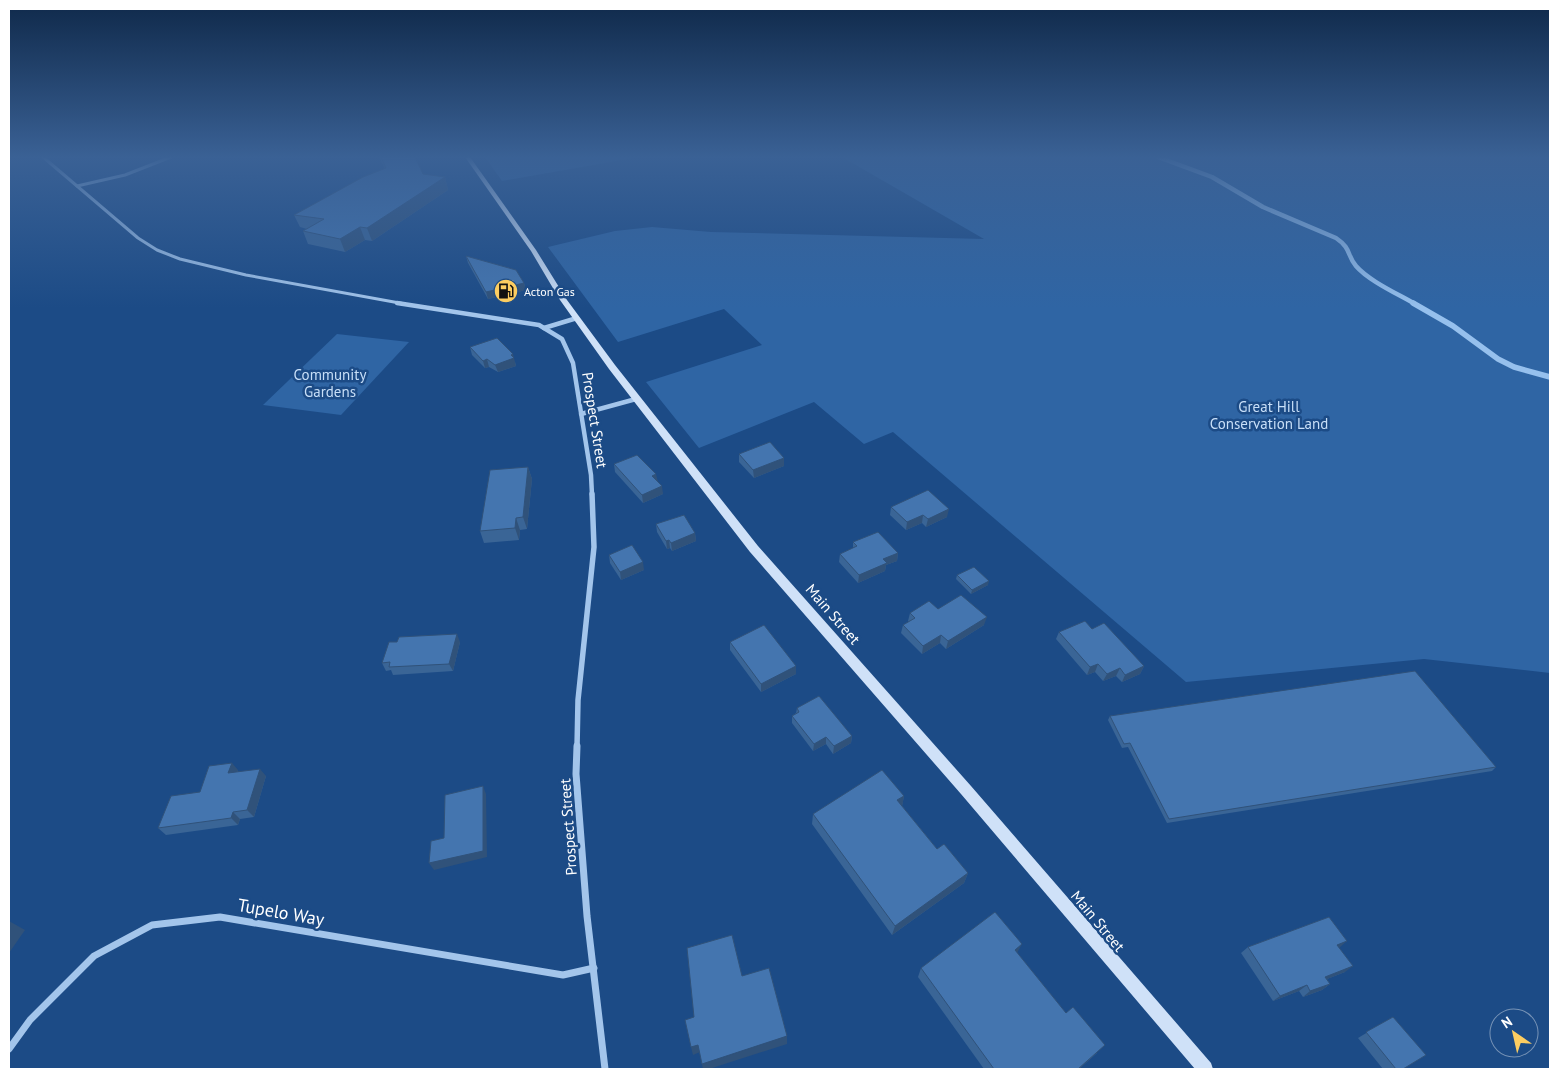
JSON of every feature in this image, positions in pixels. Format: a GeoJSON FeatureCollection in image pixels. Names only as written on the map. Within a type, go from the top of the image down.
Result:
{"type":"FeatureCollection","features":[{"type":"Feature","properties":{"kind":"main road","name":"Main Street"},"geometry":{"type":"LineString","coordinates":[[503,207],[533,248],[577,318],[636,399],[754,549],[966,790],[1205,1069]]}},
{"type":"Feature","properties":{"kind":"street","name":"Prospect Street"},"geometry":{"type":"LineString","coordinates":[[102,207],[138,238],[157,250],[180,259],[246,275],[424,308],[539,325],[562,339],[573,363],[591,475],[594,547],[578,700],[576,774],[587,916],[605,1069]]}},
{"type":"Feature","properties":{"kind":"street"},"geometry":{"type":"LineString","coordinates":[[544,328],[577,318]]}},
{"type":"Feature","properties":{"kind":"street"},"geometry":{"type":"LineString","coordinates":[[581,414],[636,399]]}},
{"type":"Feature","properties":{"kind":"street","name":"Tupelo Way"},"geometry":{"type":"LineString","coordinates":[[9,1049],[30,1020],[94,956],[152,925],[220,917],[563,975],[594,968]]}},
{"type":"Feature","properties":{"kind":"green space","name":"Great Hill Conservation Land"},"geometry":{"type":"Polygon","coordinates":[[[929,207],[1550,207],[1550,673],[1424,659],[1186,682],[893,432],[864,444],[814,402],[699,448],[646,382],[762,345],[724,309],[618,342],[548,247],[615,231],[652,227],[711,232],[984,239],[929,207]]]}},
{"type":"Feature","properties":{"kind":"green space","name":"Community Gardens"},"geometry":{"type":"Polygon","coordinates":[[[337,334],[409,342],[341,415],[263,405],[337,334]]]}},
{"type":"Feature","properties":{"kind":"building"},"geometry":{"type":"Polygon","coordinates":[[[308,207],[399,207],[367,228],[360,227],[340,239],[303,231],[324,219],[294,215],[308,207]]]}},
{"type":"Feature","properties":{"kind":"building"},"geometry":{"type":"Polygon","coordinates":[[[466,256],[516,270],[524,283],[486,292],[466,256]]]}},
{"type":"Feature","properties":{"kind":"building"},"geometry":{"type":"Polygon","coordinates":[[[497,338],[513,354],[511,355],[514,358],[495,365],[487,359],[483,361],[470,347],[497,338]]]}},
{"type":"Feature","properties":{"kind":"building"},"geometry":{"type":"Polygon","coordinates":[[[770,442],[784,458],[753,470],[739,454],[770,442]]]}},
{"type":"Feature","properties":{"kind":"building"},"geometry":{"type":"Polygon","coordinates":[[[637,455],[656,474],[652,476],[662,486],[642,495],[614,464],[637,455]]]}},
{"type":"Feature","properties":{"kind":"building"},"geometry":{"type":"Polygon","coordinates":[[[528,467],[523,517],[516,518],[515,528],[480,531],[490,470],[528,467]]]}},
{"type":"Feature","properties":{"kind":"building"},"geometry":{"type":"Polygon","coordinates":[[[928,490],[949,509],[928,519],[923,515],[907,522],[891,507],[928,490]]]}},
{"type":"Feature","properties":{"kind":"building"},"geometry":{"type":"Polygon","coordinates":[[[684,515],[695,533],[671,543],[669,540],[666,541],[656,524],[684,515]]]}},
{"type":"Feature","properties":{"kind":"building"},"geometry":{"type":"Polygon","coordinates":[[[878,532],[898,553],[883,559],[887,563],[859,575],[840,554],[857,546],[853,542],[878,532]]]}},
{"type":"Feature","properties":{"kind":"building"},"geometry":{"type":"Polygon","coordinates":[[[632,545],[643,562],[620,572],[609,555],[632,545]]]}},
{"type":"Feature","properties":{"kind":"building"},"geometry":{"type":"Polygon","coordinates":[[[974,567],[989,581],[972,590],[957,575],[974,567]]]}},
{"type":"Feature","properties":{"kind":"building"},"geometry":{"type":"Polygon","coordinates":[[[961,595],[987,617],[948,641],[941,635],[923,646],[903,625],[915,618],[910,613],[929,601],[938,609],[961,595]]]}},
{"type":"Feature","properties":{"kind":"building"},"geometry":{"type":"Polygon","coordinates":[[[1085,621],[1092,629],[1104,623],[1144,666],[1125,675],[1120,668],[1107,674],[1098,664],[1090,667],[1059,632],[1085,621]]]}},
{"type":"Feature","properties":{"kind":"building"},"geometry":{"type":"Polygon","coordinates":[[[764,625],[796,666],[761,684],[730,642],[764,625]]]}},
{"type":"Feature","properties":{"kind":"building"},"geometry":{"type":"Polygon","coordinates":[[[457,634],[449,664],[389,667],[390,662],[382,663],[389,642],[397,642],[399,637],[457,634]]]}},
{"type":"Feature","properties":{"kind":"building"},"geometry":{"type":"Polygon","coordinates":[[[1415,671],[1496,767],[1169,819],[1130,743],[1124,744],[1110,716],[1415,671]]]}},
{"type":"Feature","properties":{"kind":"building"},"geometry":{"type":"Polygon","coordinates":[[[819,696],[852,736],[834,746],[826,737],[814,744],[792,716],[799,712],[797,708],[819,696]]]}},
{"type":"Feature","properties":{"kind":"building"},"geometry":{"type":"Polygon","coordinates":[[[232,763],[228,773],[260,769],[247,810],[233,812],[231,818],[158,828],[171,796],[200,792],[209,766],[232,763]]]}},
{"type":"Feature","properties":{"kind":"building"},"geometry":{"type":"Polygon","coordinates":[[[882,770],[904,796],[897,800],[937,849],[944,844],[968,873],[895,926],[813,814],[882,770]]]}},
{"type":"Feature","properties":{"kind":"building"},"geometry":{"type":"Polygon","coordinates":[[[483,786],[483,851],[429,863],[431,841],[444,838],[445,795],[483,786]]]}},
{"type":"Feature","properties":{"kind":"building"},"geometry":{"type":"Polygon","coordinates":[[[995,912],[1022,944],[1015,950],[1066,1013],[1073,1007],[1105,1045],[1078,1069],[994,1069],[921,968],[995,912]]]}},
{"type":"Feature","properties":{"kind":"building"},"geometry":{"type":"Polygon","coordinates":[[[1329,917],[1347,941],[1337,945],[1353,966],[1325,977],[1330,984],[1310,991],[1307,985],[1280,996],[1248,947],[1329,917]]]}},
{"type":"Feature","properties":{"kind":"building"},"geometry":{"type":"Polygon","coordinates":[[[732,935],[742,976],[769,968],[787,1036],[702,1064],[698,1045],[691,1047],[685,1020],[694,1017],[687,948],[732,935]]]}},
{"type":"Feature","properties":{"kind":"building"},"geometry":{"type":"Polygon","coordinates":[[[1393,1017],[1426,1055],[1403,1069],[1396,1069],[1366,1032],[1393,1017]]]}},
{"type":"Feature","properties":{"kind":"waterway"},"geometry":{"type":"LineString","coordinates":[[1264,207],[1336,238],[1344,245],[1353,262],[1362,272],[1415,304]]}},
{"type":"Feature","properties":{"kind":"waterway"},"geometry":{"type":"LineString","coordinates":[[1413,303],[1453,326],[1498,359],[1514,367],[1550,377]]}},
{"type":"Feature","properties":{"kind":"place","name":"Acton Gas"},"geometry":{"type":"Point","coordinates":[506,291]}}]}
